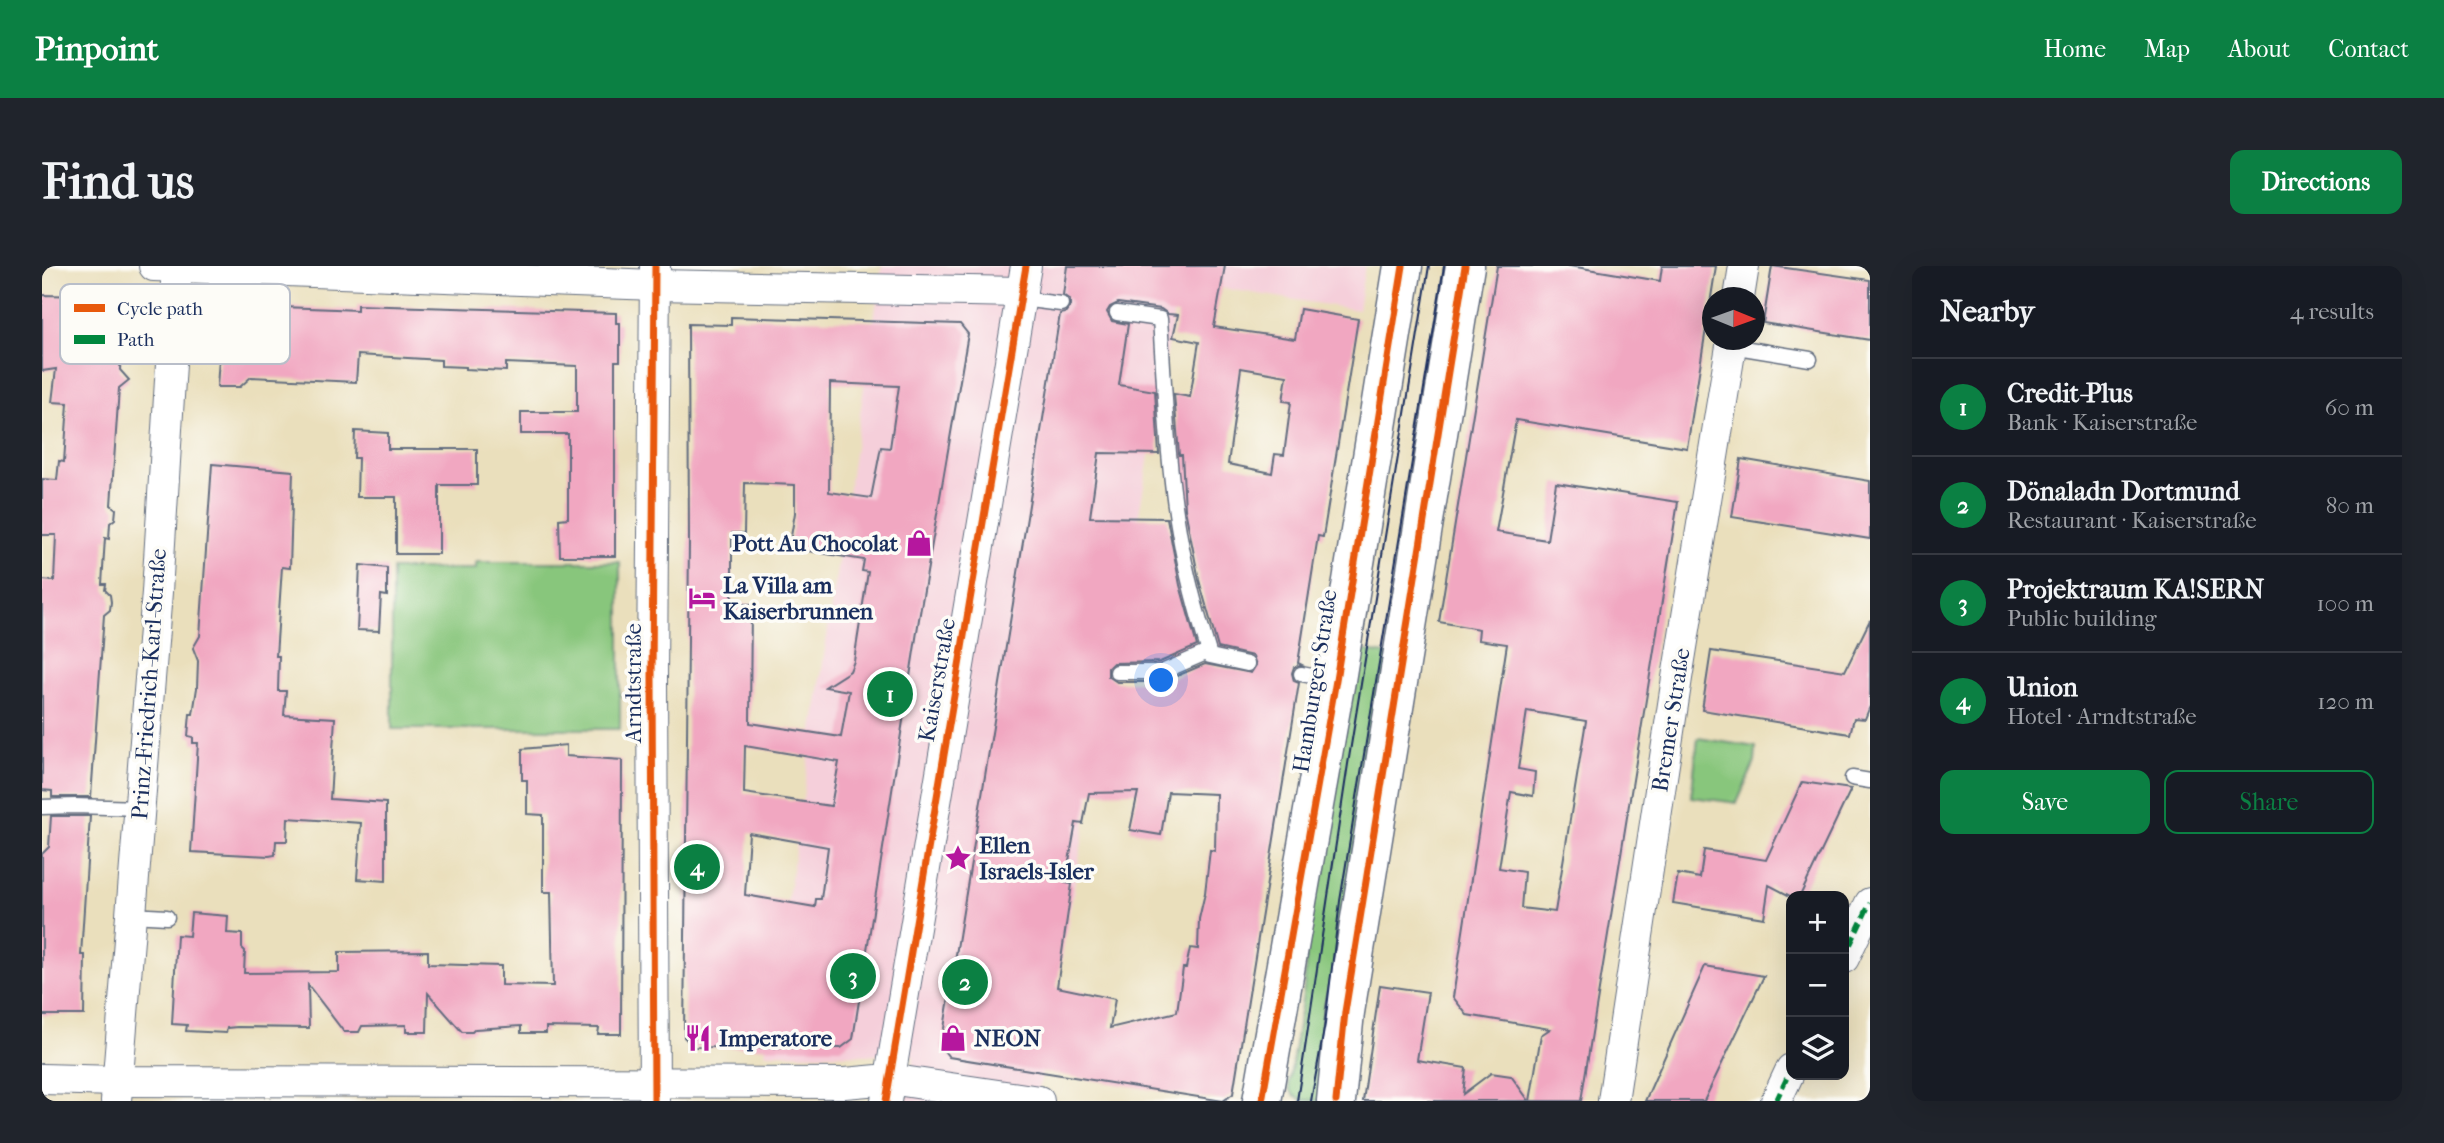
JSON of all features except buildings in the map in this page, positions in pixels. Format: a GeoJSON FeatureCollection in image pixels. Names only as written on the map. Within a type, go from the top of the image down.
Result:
{"type":"FeatureCollection","features":[{"type":"Feature","properties":{"kind":"main road","name":"Hamburger Straße"},"geometry":{"type":"LineString","coordinates":[[1262,1101],[1318,677],[1403,266]]}},
{"type":"Feature","properties":{"kind":"main road"},"geometry":{"type":"LineString","coordinates":[[1336,1101],[1345,1012],[1465,266]]}},
{"type":"Feature","properties":{"kind":"street"},"geometry":{"type":"LineString","coordinates":[[154,266],[655,275],[1023,286]]}},
{"type":"Feature","properties":{"kind":"street","name":"Prinz-Friedrich-Karl-Straße"},"geometry":{"type":"LineString","coordinates":[[176,284],[177,266]]}},
{"type":"Feature","properties":{"kind":"street"},"geometry":{"type":"LineString","coordinates":[[1741,287],[1744,266]]}},
{"type":"Feature","properties":{"kind":"street","name":"Arndtstraße"},"geometry":{"type":"LineString","coordinates":[[654,1091],[652,678],[655,275]]}},
{"type":"Feature","properties":{"kind":"street","name":"Kaiserstraße"},"geometry":{"type":"LineString","coordinates":[[888,1090],[1023,286]]}},
{"type":"Feature","properties":{"kind":"street","name":"Bremer Straße"},"geometry":{"type":"LineString","coordinates":[[1613,1101],[1677,678],[1731,350]]}},
{"type":"Feature","properties":{"kind":"street","name":"Prinz-Friedrich-Karl-Straße"},"geometry":{"type":"LineString","coordinates":[[117,1091],[158,573],[171,364]]}},
{"type":"Feature","properties":{"kind":"street"},"geometry":{"type":"LineString","coordinates":[[1846,954],[1870,903]]}},
{"type":"Feature","properties":{"kind":"street"},"geometry":{"type":"LineString","coordinates":[[42,1079],[117,1091],[654,1091],[845,1083],[888,1090],[1039,1101]]}},
{"type":"Feature","properties":{"kind":"street"},"geometry":{"type":"LineString","coordinates":[[1776,1101],[1786,1080]]}},
{"type":"Feature","properties":{"kind":"lane"},"geometry":{"type":"LineString","coordinates":[[1023,286],[1061,304]]}},
{"type":"Feature","properties":{"kind":"lane"},"geometry":{"type":"LineString","coordinates":[[1116,313],[1160,319],[1172,486],[1193,601],[1210,656],[1247,664]]}},
{"type":"Feature","properties":{"kind":"lane"},"geometry":{"type":"LineString","coordinates":[[1765,350],[1810,359]]}},
{"type":"Feature","properties":{"kind":"lane"},"geometry":{"type":"LineString","coordinates":[[1117,672],[1162,672],[1209,652]]}},
{"type":"Feature","properties":{"kind":"lane"},"geometry":{"type":"LineString","coordinates":[[1852,778],[1870,780]]}},
{"type":"Feature","properties":{"kind":"lane"},"geometry":{"type":"LineString","coordinates":[[42,807],[139,808]]}},
{"type":"Feature","properties":{"kind":"lane"},"geometry":{"type":"LineString","coordinates":[[131,915],[167,917]]}},
{"type":"Feature","properties":{"kind":"shaded area"},"geometry":{"type":"Polygon","coordinates":[[[882,266],[1182,266],[1037,1101],[907,1101],[914,1056],[765,1053],[882,266]]]}},
{"type":"Feature","properties":{"kind":"shaded area"},"geometry":{"type":"Polygon","coordinates":[[[1225,266],[1365,266],[1358,310],[1221,288],[1225,266]]]}},
{"type":"Feature","properties":{"kind":"green space"},"geometry":{"type":"Polygon","coordinates":[[[476,562],[620,562],[620,729],[392,729],[392,569],[476,569],[476,562]]]}},
{"type":"Feature","properties":{"kind":"green space"},"geometry":{"type":"Polygon","coordinates":[[[1355,649],[1392,655],[1321,1101],[1309,1101],[1296,1097],[1289,1083],[1304,987],[1309,918],[1355,649]]]}},
{"type":"Feature","properties":{"kind":"green space"},"geometry":{"type":"Polygon","coordinates":[[[1698,738],[1756,747],[1755,762],[1737,803],[1691,797],[1698,738]]]}},
{"type":"Feature","properties":{"kind":"tram line"},"geometry":{"type":"LineString","coordinates":[[1297,1101],[1348,764],[1429,266]]}},
{"type":"Feature","properties":{"kind":"tram line"},"geometry":{"type":"LineString","coordinates":[[1311,1101],[1325,1024],[1340,901],[1444,266]]}},
{"type":"Feature","properties":{"kind":"marked path"},"geometry":{"type":"LineString","coordinates":[[1846,954],[1870,903]]}},
{"type":"Feature","properties":{"kind":"marked path"},"geometry":{"type":"LineString","coordinates":[[1776,1101],[1786,1080]]}},
{"type":"Feature","properties":{"kind":"cycle path"},"geometry":{"type":"LineString","coordinates":[[654,1101],[652,678],[655,266]]}},
{"type":"Feature","properties":{"kind":"cycle path"},"geometry":{"type":"LineString","coordinates":[[886,1101],[1026,266]]}},
{"type":"Feature","properties":{"kind":"cycle path"},"geometry":{"type":"LineString","coordinates":[[1262,1101],[1336,680],[1403,266]]}},
{"type":"Feature","properties":{"kind":"cycle path"},"geometry":{"type":"LineString","coordinates":[[1336,1101],[1345,1012],[1465,266]]}},
{"type":"Feature","properties":{"kind":"place","name":"Pott Au Chocolat"},"geometry":{"type":"Point","coordinates":[919,543]}},
{"type":"Feature","properties":{"kind":"place","name":"La Villa am Kaiserbrunnen"},"geometry":{"type":"Point","coordinates":[702,598]}},
{"type":"Feature","properties":{"kind":"place","name":"Credit-Plus"},"geometry":{"type":"Point","coordinates":[890,694]}},
{"type":"Feature","properties":{"kind":"place","name":"Ellen Israels-Isler"},"geometry":{"type":"Point","coordinates":[958,858]}},
{"type":"Feature","properties":{"kind":"place","name":"Union"},"geometry":{"type":"Point","coordinates":[697,867]}},
{"type":"Feature","properties":{"kind":"place","name":"Projektraum KA!SERN"},"geometry":{"type":"Point","coordinates":[853,976]}},
{"type":"Feature","properties":{"kind":"place","name":"Dönaladn Dortmund"},"geometry":{"type":"Point","coordinates":[965,982]}},
{"type":"Feature","properties":{"kind":"place","name":"Imperatore"},"geometry":{"type":"Point","coordinates":[698,1038]}},
{"type":"Feature","properties":{"kind":"place","name":"NEON"},"geometry":{"type":"Point","coordinates":[953,1038]}}]}
